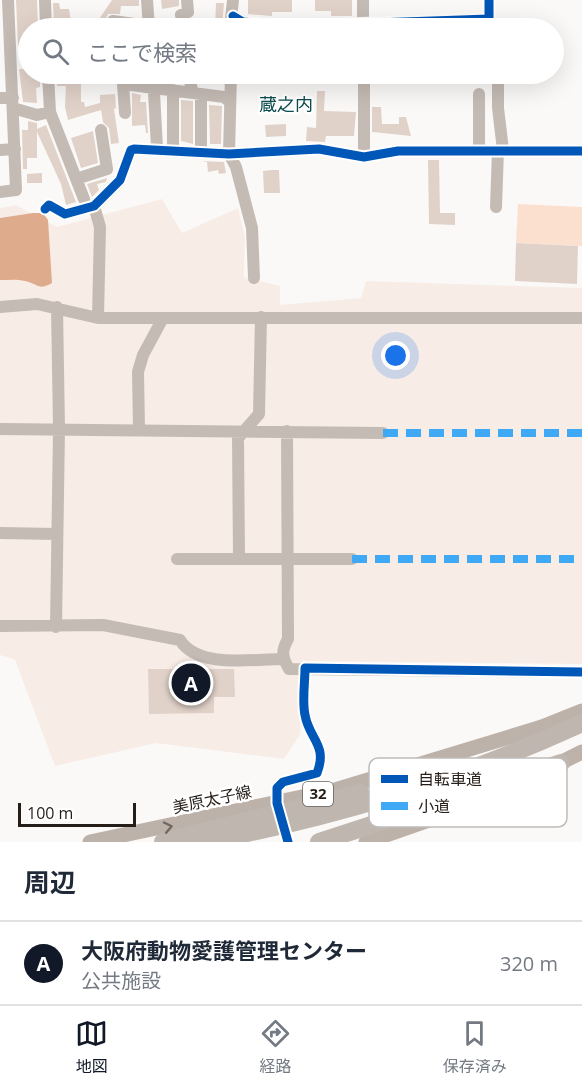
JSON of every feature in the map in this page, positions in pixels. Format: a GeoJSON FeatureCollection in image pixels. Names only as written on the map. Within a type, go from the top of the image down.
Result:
{"type":"FeatureCollection","features":[{"type":"Feature","properties":{"kind":"highway"},"geometry":{"type":"LineString","coordinates":[[499,758],[582,723]]}},
{"type":"Feature","properties":{"kind":"highway"},"geometry":{"type":"LineString","coordinates":[[474,758],[542,727]]}},
{"type":"Feature","properties":{"kind":"highway"},"geometry":{"type":"LineString","coordinates":[[529,758],[582,736]]}},
{"type":"Feature","properties":{"kind":"highway"},"geometry":{"type":"LineString","coordinates":[[164,842],[369,790]]}},
{"type":"Feature","properties":{"kind":"highway"},"geometry":{"type":"LineString","coordinates":[[270,842],[369,806]]}},
{"type":"Feature","properties":{"kind":"highway"},"geometry":{"type":"LineString","coordinates":[[202,842],[329,821],[369,809]]}},
{"type":"Feature","properties":{"kind":"highway"},"geometry":{"type":"LineString","coordinates":[[319,842],[369,826]]}},
{"type":"Feature","properties":{"kind":"main road","name":"美原太子線"},"geometry":{"type":"LineString","coordinates":[[440,758],[542,727],[582,711]]}},
{"type":"Feature","properties":{"kind":"main road"},"geometry":{"type":"LineString","coordinates":[[567,760],[582,752]]}},
{"type":"Feature","properties":{"kind":"main road","name":"美原太子線"},"geometry":{"type":"LineString","coordinates":[[90,842],[278,805],[369,780]]}},
{"type":"Feature","properties":{"kind":"main road"},"geometry":{"type":"LineString","coordinates":[[366,842],[409,827]]}},
{"type":"Feature","properties":{"kind":"street"},"geometry":{"type":"LineString","coordinates":[[0,192],[16,190],[13,103],[5,48],[8,0]]}},
{"type":"Feature","properties":{"kind":"street"},"geometry":{"type":"LineString","coordinates":[[45,0],[46,18]]}},
{"type":"Feature","properties":{"kind":"street"},"geometry":{"type":"LineString","coordinates":[[147,0],[148,18]]}},
{"type":"Feature","properties":{"kind":"street"},"geometry":{"type":"LineString","coordinates":[[182,18],[181,15],[188,12],[187,0]]}},
{"type":"Feature","properties":{"kind":"street"},"geometry":{"type":"LineString","coordinates":[[232,18],[233,0]]}},
{"type":"Feature","properties":{"kind":"street"},"geometry":{"type":"LineString","coordinates":[[363,0],[363,18]]}},
{"type":"Feature","properties":{"kind":"street"},"geometry":{"type":"LineString","coordinates":[[489,0],[490,18]]}},
{"type":"Feature","properties":{"kind":"street"},"geometry":{"type":"LineString","coordinates":[[49,84],[50,112],[76,178],[100,227],[98,318]]}},
{"type":"Feature","properties":{"kind":"street"},"geometry":{"type":"LineString","coordinates":[[125,113],[123,84],[224,97],[229,101]]}},
{"type":"Feature","properties":{"kind":"street"},"geometry":{"type":"LineString","coordinates":[[155,84],[157,148]]}},
{"type":"Feature","properties":{"kind":"street"},"geometry":{"type":"LineString","coordinates":[[193,84],[197,93],[201,153]]}},
{"type":"Feature","properties":{"kind":"street"},"geometry":{"type":"LineString","coordinates":[[230,84],[229,154],[236,167],[252,228],[254,278]]}},
{"type":"Feature","properties":{"kind":"street"},"geometry":{"type":"LineString","coordinates":[[364,84],[364,157]]}},
{"type":"Feature","properties":{"kind":"street"},"geometry":{"type":"LineString","coordinates":[[496,207],[501,150],[498,84]]}},
{"type":"Feature","properties":{"kind":"street"},"geometry":{"type":"LineString","coordinates":[[172,90],[173,149]]}},
{"type":"Feature","properties":{"kind":"street"},"geometry":{"type":"LineString","coordinates":[[479,94],[479,150]]}},
{"type":"Feature","properties":{"kind":"street"},"geometry":{"type":"LineString","coordinates":[[0,98],[37,115],[50,112]]}},
{"type":"Feature","properties":{"kind":"street"},"geometry":{"type":"LineString","coordinates":[[76,178],[107,169],[101,130]]}},
{"type":"Feature","properties":{"kind":"street"},"geometry":{"type":"LineString","coordinates":[[45,209],[49,205],[65,214],[89,202],[120,180],[131,150],[157,148],[229,154],[319,149],[364,157],[398,151],[582,151]]}},
{"type":"Feature","properties":{"kind":"street"},"geometry":{"type":"LineString","coordinates":[[0,150],[15,149]]}},
{"type":"Feature","properties":{"kind":"street"},"geometry":{"type":"LineString","coordinates":[[0,307],[20,304],[57,307],[98,318],[582,318]]}},
{"type":"Feature","properties":{"kind":"street"},"geometry":{"type":"LineString","coordinates":[[56,627],[59,429],[57,307]]}},
{"type":"Feature","properties":{"kind":"street"},"geometry":{"type":"LineString","coordinates":[[239,559],[238,438],[259,414],[261,317]]}},
{"type":"Feature","properties":{"kind":"street"},"geometry":{"type":"LineString","coordinates":[[139,430],[138,372],[143,355],[163,318]]}},
{"type":"Feature","properties":{"kind":"street"},"geometry":{"type":"LineString","coordinates":[[0,429],[383,433]]}},
{"type":"Feature","properties":{"kind":"street"},"geometry":{"type":"LineString","coordinates":[[287,431],[288,639],[283,648],[283,659],[289,669],[582,672]]}},
{"type":"Feature","properties":{"kind":"street"},"geometry":{"type":"LineString","coordinates":[[0,533],[57,534]]}},
{"type":"Feature","properties":{"kind":"street"},"geometry":{"type":"LineString","coordinates":[[177,559],[352,559]]}},
{"type":"Feature","properties":{"kind":"street"},"geometry":{"type":"LineString","coordinates":[[0,626],[124,627],[180,640],[186,649],[212,659],[283,659]]}},
{"type":"Feature","properties":{"kind":"street"},"geometry":{"type":"LineString","coordinates":[[278,805],[277,788],[283,782],[316,773],[321,763],[316,739],[304,713],[305,668]]}},
{"type":"Feature","properties":{"kind":"shaded area"},"geometry":{"type":"Polygon","coordinates":[[[162,199],[182,233],[238,208],[245,237],[244,277],[280,286],[280,305],[361,298],[366,281],[582,288],[582,664],[302,661],[300,735],[284,759],[156,743],[55,766],[15,660],[0,655],[0,208],[16,205],[57,227],[162,199]]]}},
{"type":"Feature","properties":{"kind":"shaded area"},"geometry":{"type":"Polygon","coordinates":[[[518,204],[582,207],[582,246],[516,243],[518,204]]]}},
{"type":"Feature","properties":{"kind":"shaded area"},"geometry":{"type":"Polygon","coordinates":[[[43,213],[48,220],[52,283],[41,287],[22,280],[0,280],[0,218],[43,213]]]}},
{"type":"Feature","properties":{"kind":"building"},"geometry":{"type":"Polygon","coordinates":[[[16,0],[37,0],[38,18],[18,18],[18,45],[16,0]]]}},
{"type":"Feature","properties":{"kind":"building"},"geometry":{"type":"Polygon","coordinates":[[[112,0],[139,0],[139,6],[121,6],[120,14],[108,14],[106,18],[100,18],[112,0]]]}},
{"type":"Feature","properties":{"kind":"building"},"geometry":{"type":"Polygon","coordinates":[[[161,0],[179,0],[179,6],[162,9],[161,0]]]}},
{"type":"Feature","properties":{"kind":"building"},"geometry":{"type":"Polygon","coordinates":[[[248,0],[292,0],[292,12],[272,12],[272,16],[248,14],[248,0]]]}},
{"type":"Feature","properties":{"kind":"building"},"geometry":{"type":"Polygon","coordinates":[[[315,0],[352,0],[352,16],[331,16],[331,11],[315,11],[315,0]]]}},
{"type":"Feature","properties":{"kind":"building"},"geometry":{"type":"Polygon","coordinates":[[[53,3],[59,3],[60,9],[69,9],[70,18],[54,18],[53,3]]]}},
{"type":"Feature","properties":{"kind":"building"},"geometry":{"type":"Polygon","coordinates":[[[216,3],[224,3],[223,18],[215,18],[216,3]]]}},
{"type":"Feature","properties":{"kind":"building"},"geometry":{"type":"Polygon","coordinates":[[[21,84],[40,84],[40,87],[36,88],[37,103],[23,102],[21,84]]]}},
{"type":"Feature","properties":{"kind":"building"},"geometry":{"type":"Polygon","coordinates":[[[57,84],[81,84],[81,102],[84,102],[85,107],[100,103],[100,95],[115,94],[116,108],[114,109],[119,143],[111,144],[109,128],[103,122],[101,110],[68,120],[65,107],[66,86],[57,86],[57,84]]]}},
{"type":"Feature","properties":{"kind":"building"},"geometry":{"type":"Polygon","coordinates":[[[317,91],[325,91],[324,111],[356,112],[354,136],[326,136],[325,142],[306,141],[307,127],[316,128],[317,91]]]}},
{"type":"Feature","properties":{"kind":"building"},"geometry":{"type":"Polygon","coordinates":[[[132,93],[141,95],[140,102],[146,102],[148,133],[146,133],[145,125],[132,126],[132,93]]]}},
{"type":"Feature","properties":{"kind":"building"},"geometry":{"type":"Polygon","coordinates":[[[181,100],[193,101],[193,144],[181,141],[181,100]]]}},
{"type":"Feature","properties":{"kind":"building"},"geometry":{"type":"Polygon","coordinates":[[[209,105],[222,106],[221,144],[210,144],[209,105]]]}},
{"type":"Feature","properties":{"kind":"building"},"geometry":{"type":"Polygon","coordinates":[[[372,107],[381,107],[382,124],[399,124],[399,117],[406,117],[411,136],[372,132],[372,107]]]}},
{"type":"Feature","properties":{"kind":"building"},"geometry":{"type":"Polygon","coordinates":[[[28,121],[37,123],[37,129],[46,125],[76,202],[66,205],[61,184],[37,132],[37,158],[27,158],[27,169],[23,169],[22,130],[28,130],[28,121]]]}},
{"type":"Feature","properties":{"kind":"building"},"geometry":{"type":"Polygon","coordinates":[[[286,124],[286,136],[266,137],[265,125],[286,124]]]}},
{"type":"Feature","properties":{"kind":"building"},"geometry":{"type":"Polygon","coordinates":[[[93,131],[98,163],[81,168],[71,138],[93,131]]]}},
{"type":"Feature","properties":{"kind":"building"},"geometry":{"type":"Polygon","coordinates":[[[428,160],[439,160],[440,213],[455,213],[455,225],[429,224],[428,160]]]}},
{"type":"Feature","properties":{"kind":"building"},"geometry":{"type":"Polygon","coordinates":[[[201,161],[224,162],[226,173],[219,174],[218,170],[208,172],[207,162],[201,161]]]}},
{"type":"Feature","properties":{"kind":"building"},"geometry":{"type":"Polygon","coordinates":[[[279,170],[280,193],[264,193],[263,171],[279,170]]]}},
{"type":"Feature","properties":{"kind":"building"},"geometry":{"type":"Polygon","coordinates":[[[42,173],[42,183],[27,183],[27,174],[42,173]]]}},
{"type":"Feature","properties":{"kind":"building"},"geometry":{"type":"Polygon","coordinates":[[[107,178],[106,182],[97,184],[99,190],[92,197],[87,184],[107,178]]]}},
{"type":"Feature","properties":{"kind":"building"},"geometry":{"type":"Polygon","coordinates":[[[516,243],[578,246],[577,284],[515,281],[516,243]]]}},
{"type":"Feature","properties":{"kind":"building"},"geometry":{"type":"Polygon","coordinates":[[[148,669],[234,669],[235,697],[214,697],[214,713],[149,714],[148,669]]]}},
{"type":"Feature","properties":{"kind":"tunnel"},"geometry":{"type":"LineString","coordinates":[[281,818],[288,842]]}},
{"type":"Feature","properties":{"kind":"marked path"},"geometry":{"type":"LineString","coordinates":[[383,433],[582,433]]}},
{"type":"Feature","properties":{"kind":"marked path"},"geometry":{"type":"LineString","coordinates":[[352,559],[582,559]]}},
{"type":"Feature","properties":{"kind":"cycle path"},"geometry":{"type":"LineString","coordinates":[[489,0],[489,18]]}},
{"type":"Feature","properties":{"kind":"cycle path"},"geometry":{"type":"LineString","coordinates":[[45,209],[49,205],[65,214],[94,206],[120,180],[131,150],[134,149],[229,154],[319,149],[364,157],[398,151],[582,151]]}},
{"type":"Feature","properties":{"kind":"cycle path"},"geometry":{"type":"LineString","coordinates":[[288,842],[277,803],[277,788],[283,782],[317,773],[320,763],[319,749],[307,723],[304,710],[305,668],[582,672]]}},
{"type":"Feature","properties":{"kind":"place","name":"大阪府動物愛護管理センター"},"geometry":{"type":"Point","coordinates":[191,683]}},
{"type":"Feature","properties":{"kind":"district","name":"蔵之内"},"geometry":{"type":"Point","coordinates":[286,105]}}]}
